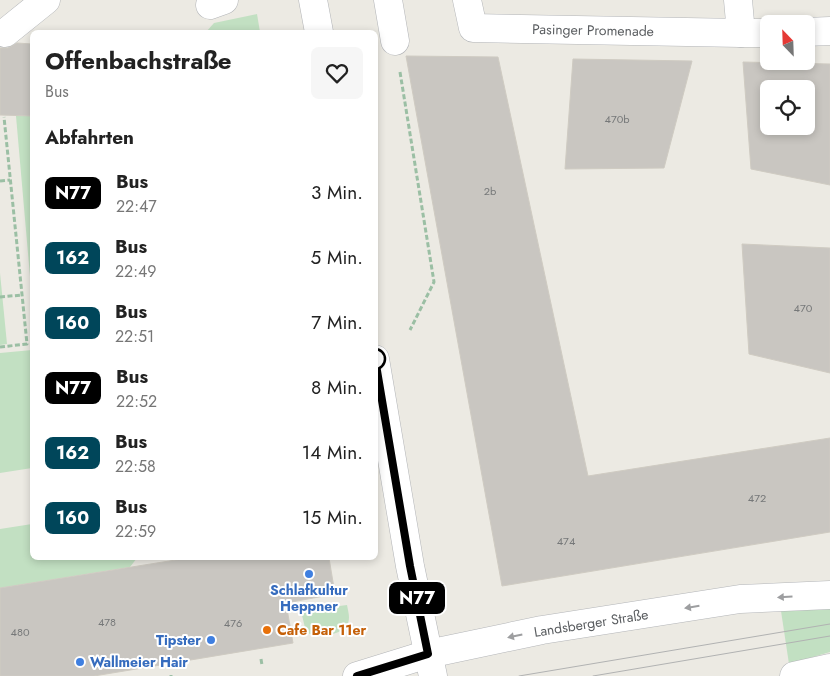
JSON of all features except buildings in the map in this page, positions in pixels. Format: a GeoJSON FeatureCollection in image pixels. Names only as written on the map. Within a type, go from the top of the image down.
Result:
{"type":"FeatureCollection","features":[{"type":"Feature","properties":{"kind":"street"},"geometry":{"type":"LineString","coordinates":[[3,36],[46,0]]}},
{"type":"Feature","properties":{"kind":"street"},"geometry":{"type":"LineString","coordinates":[[313,0],[319,30]]}},
{"type":"Feature","properties":{"kind":"street"},"geometry":{"type":"LineString","coordinates":[[388,0],[395,41]]}},
{"type":"Feature","properties":{"kind":"street","name":"Pasinger Promenade"},"geometry":{"type":"LineString","coordinates":[[467,0],[473,28],[760,32]]}},
{"type":"Feature","properties":{"kind":"street"},"geometry":{"type":"LineString","coordinates":[[738,0],[741,33]]}},
{"type":"Feature","properties":{"kind":"street"},"geometry":{"type":"LineString","coordinates":[[815,32],[830,31]]}},
{"type":"Feature","properties":{"kind":"street"},"geometry":{"type":"LineString","coordinates":[[378,377],[410,566],[430,665]]}},
{"type":"Feature","properties":{"kind":"street","name":"Landsberger Straße"},"geometry":{"type":"LineString","coordinates":[[357,676],[430,665],[542,630],[740,599],[830,595]]}},
{"type":"Feature","properties":{"kind":"street"},"geometry":{"type":"LineString","coordinates":[[794,676],[830,668]]}},
{"type":"Feature","properties":{"kind":"path"},"geometry":{"type":"LineString","coordinates":[[395,41],[434,282],[410,330]]}},
{"type":"Feature","properties":{"kind":"path"},"geometry":{"type":"LineString","coordinates":[[0,347],[27,344],[4,116]]}},
{"type":"Feature","properties":{"kind":"path"},"geometry":{"type":"LineString","coordinates":[[0,181],[10,180]]}},
{"type":"Feature","properties":{"kind":"path"},"geometry":{"type":"LineString","coordinates":[[0,297],[22,295]]}},
{"type":"Feature","properties":{"kind":"path"},"geometry":{"type":"LineString","coordinates":[[261,659],[262,665]]}},
{"type":"Feature","properties":{"kind":"green space"},"geometry":{"type":"Polygon","coordinates":[[[257,14],[260,30],[208,30],[214,23],[257,14]]]}},
{"type":"Feature","properties":{"kind":"green space"},"geometry":{"type":"Polygon","coordinates":[[[16,116],[30,116],[30,276],[16,116]]]}},
{"type":"Feature","properties":{"kind":"green space"},"geometry":{"type":"Polygon","coordinates":[[[0,273],[7,344],[0,345],[0,273]]]}},
{"type":"Feature","properties":{"kind":"green space"},"geometry":{"type":"Polygon","coordinates":[[[30,350],[30,468],[0,473],[0,353],[30,350]]]}},
{"type":"Feature","properties":{"kind":"green space"},"geometry":{"type":"Polygon","coordinates":[[[30,524],[30,560],[135,560],[130,567],[0,588],[0,529],[30,524]]]}},
{"type":"Feature","properties":{"kind":"green space"},"geometry":{"type":"Polygon","coordinates":[[[347,605],[349,620],[340,632],[328,635],[315,635],[306,632],[301,611],[347,605]]]}},
{"type":"Feature","properties":{"kind":"green space"},"geometry":{"type":"Polygon","coordinates":[[[830,609],[830,652],[789,664],[781,611],[830,609]]]}},
{"type":"Feature","properties":{"kind":"tram line"},"geometry":{"type":"LineString","coordinates":[[519,676],[830,624]]}},
{"type":"Feature","properties":{"kind":"tram line"},"geometry":{"type":"LineString","coordinates":[[593,676],[830,636]]}},
{"type":"Feature","properties":{"kind":"bus line","name":"N77"},"geometry":{"type":"LineString","coordinates":[[357,676],[428,654],[410,566],[378,377]]}},
{"type":"Feature","properties":{"kind":"place","name":"Schlafkultur Heppner"},"geometry":{"type":"Point","coordinates":[309,574]}},
{"type":"Feature","properties":{"kind":"place","name":"Cafe Bar 11er"},"geometry":{"type":"Point","coordinates":[267,630]}},
{"type":"Feature","properties":{"kind":"place","name":"Tipster"},"geometry":{"type":"Point","coordinates":[211,640]}},
{"type":"Feature","properties":{"kind":"place","name":"Wallmeier Hair"},"geometry":{"type":"Point","coordinates":[80,662]}}]}
